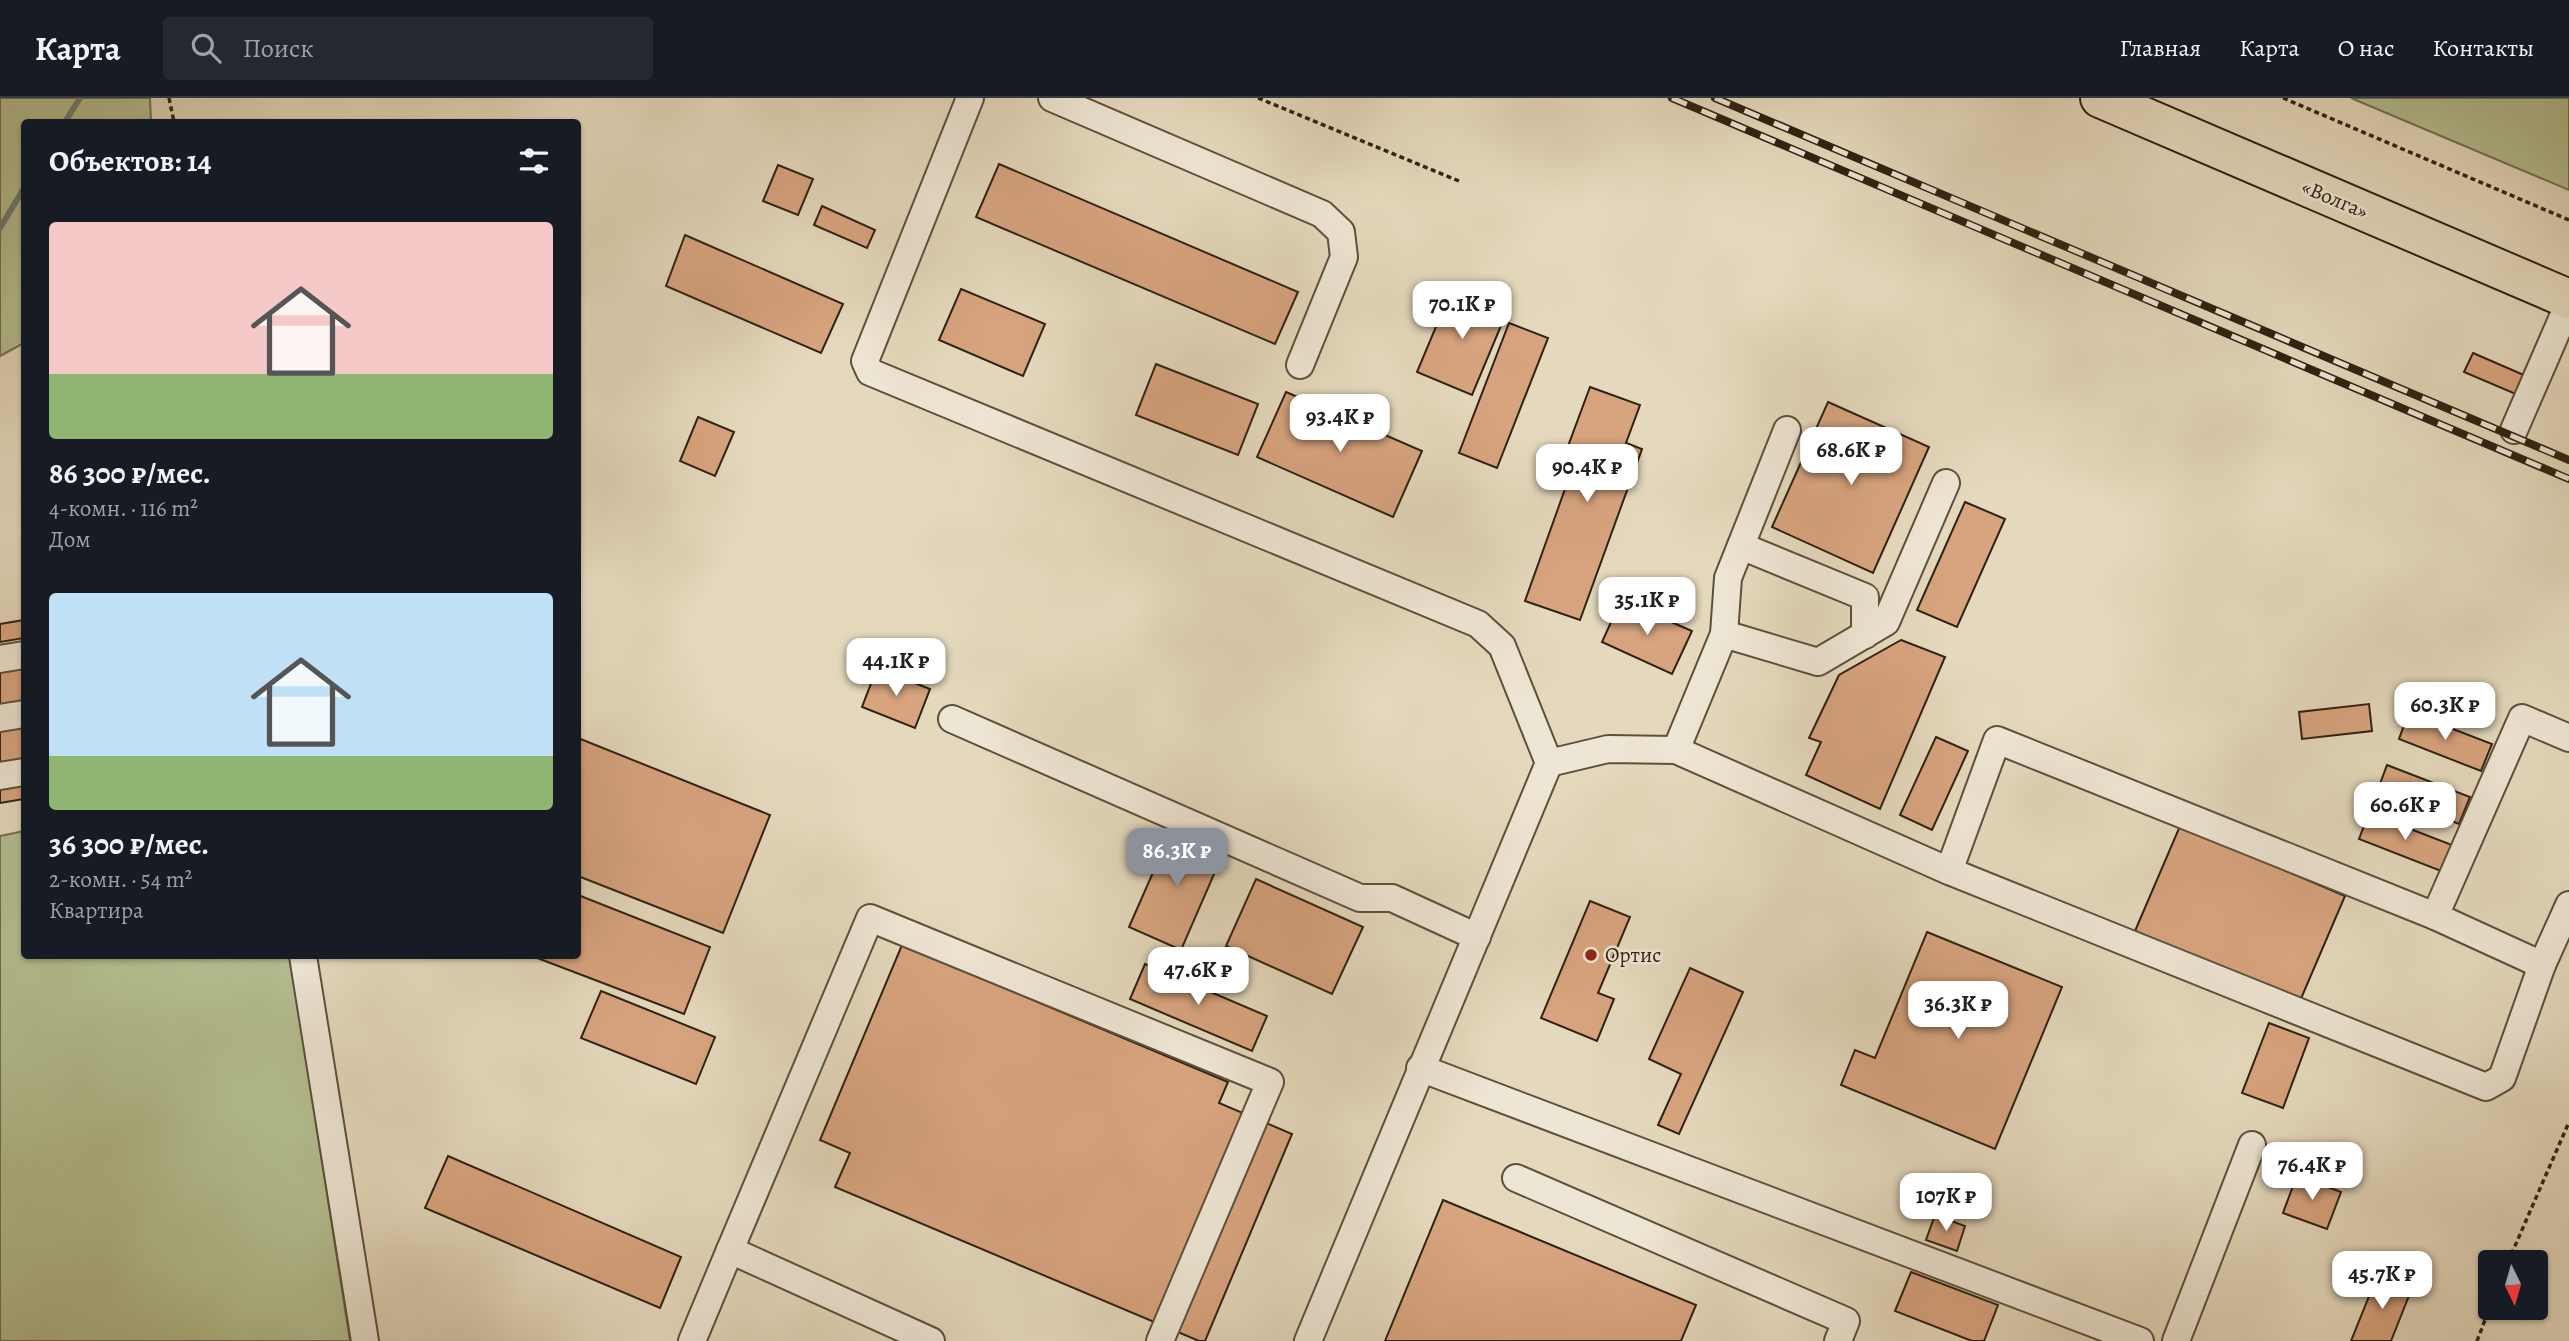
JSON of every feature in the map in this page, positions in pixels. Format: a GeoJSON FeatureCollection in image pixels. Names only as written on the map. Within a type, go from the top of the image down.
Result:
{"type":"FeatureCollection","features":[{"type":"Feature","properties":{"kind":"highway","name":"«Волга»"},"geometry":{"type":"LineString","coordinates":[[2100,98],[2569,301]]}},
{"type":"Feature","properties":{"kind":"street"},"geometry":{"type":"LineString","coordinates":[[971,98],[864,361],[870,372],[1478,624],[1502,646],[1549,763],[1308,1341]]}},
{"type":"Feature","properties":{"kind":"street"},"geometry":{"type":"LineString","coordinates":[[1052,98],[1322,214],[1341,232],[1343,257],[1300,365]]}},
{"type":"Feature","properties":{"kind":"street"},"geometry":{"type":"LineString","coordinates":[[2514,430],[2569,301]]}},
{"type":"Feature","properties":{"kind":"street"},"geometry":{"type":"LineString","coordinates":[[1676,750],[1724,635],[1728,578],[1787,430]]}},
{"type":"Feature","properties":{"kind":"street"},"geometry":{"type":"LineString","coordinates":[[1724,635],[1818,662],[1886,622],[1946,483]]}},
{"type":"Feature","properties":{"kind":"street"},"geometry":{"type":"LineString","coordinates":[[1741,546],[1865,597],[1865,635]]}},
{"type":"Feature","properties":{"kind":"street"},"geometry":{"type":"LineString","coordinates":[[0,659],[21,656]]}},
{"type":"Feature","properties":{"kind":"street"},"geometry":{"type":"LineString","coordinates":[[0,718],[21,714]]}},
{"type":"Feature","properties":{"kind":"street"},"geometry":{"type":"LineString","coordinates":[[2435,916],[2522,718],[2569,738]]}},
{"type":"Feature","properties":{"kind":"street"},"geometry":{"type":"LineString","coordinates":[[952,719],[1360,898],[1392,898],[1477,937]]}},
{"type":"Feature","properties":{"kind":"street"},"geometry":{"type":"LineString","coordinates":[[1950,871],[1997,740],[2435,916],[2542,965]]}},
{"type":"Feature","properties":{"kind":"street"},"geometry":{"type":"LineString","coordinates":[[1549,763],[1608,750],[1676,750],[1950,871],[2486,1087],[2502,1078],[2542,965],[2569,905]]}},
{"type":"Feature","properties":{"kind":"street"},"geometry":{"type":"LineString","coordinates":[[0,776],[21,772]]}},
{"type":"Feature","properties":{"kind":"street"},"geometry":{"type":"LineString","coordinates":[[692,1341],[870,918],[1269,1082],[1160,1341]]}},
{"type":"Feature","properties":{"kind":"street"},"geometry":{"type":"LineString","coordinates":[[303,959],[365,1341]]}},
{"type":"Feature","properties":{"kind":"street"},"geometry":{"type":"LineString","coordinates":[[1420,1068],[2140,1341]]}},
{"type":"Feature","properties":{"kind":"street"},"geometry":{"type":"LineString","coordinates":[[2176,1341],[2252,1145]]}},
{"type":"Feature","properties":{"kind":"street"},"geometry":{"type":"LineString","coordinates":[[1516,1178],[1846,1321],[1838,1341]]}},
{"type":"Feature","properties":{"kind":"street"},"geometry":{"type":"LineString","coordinates":[[730,1250],[931,1341]]}},
{"type":"Feature","properties":{"kind":"path"},"geometry":{"type":"LineString","coordinates":[[169,98],[173,119]]}},
{"type":"Feature","properties":{"kind":"path"},"geometry":{"type":"LineString","coordinates":[[1258,98],[1459,181]]}},
{"type":"Feature","properties":{"kind":"path"},"geometry":{"type":"LineString","coordinates":[[2283,98],[2569,220]]}},
{"type":"Feature","properties":{"kind":"path"},"geometry":{"type":"LineString","coordinates":[[2513,1250],[2569,1122]]}},
{"type":"Feature","properties":{"kind":"path"},"geometry":{"type":"LineString","coordinates":[[2477,1341],[2485,1320]]}},
{"type":"Feature","properties":{"kind":"green space"},"geometry":{"type":"Polygon","coordinates":[[[0,98],[150,98],[151,119],[21,119],[21,345],[0,356],[0,98]]]}},
{"type":"Feature","properties":{"kind":"green space"},"geometry":{"type":"Polygon","coordinates":[[[2351,98],[2569,98],[2569,190],[2351,98]]]}},
{"type":"Feature","properties":{"kind":"green space"},"geometry":{"type":"Polygon","coordinates":[[[21,832],[21,959],[290,959],[350,1341],[0,1341],[0,836],[21,832]]]}},
{"type":"Feature","properties":{"kind":"building"},"geometry":{"type":"Polygon","coordinates":[[[999,164],[1298,292],[1275,344],[976,217],[999,164]]]}},
{"type":"Feature","properties":{"kind":"building"},"geometry":{"type":"Polygon","coordinates":[[[778,165],[813,179],[798,215],[763,201],[778,165]]]}},
{"type":"Feature","properties":{"kind":"building"},"geometry":{"type":"Polygon","coordinates":[[[822,206],[875,230],[867,248],[814,225],[822,206]]]}},
{"type":"Feature","properties":{"kind":"building"},"geometry":{"type":"Polygon","coordinates":[[[685,235],[843,304],[821,353],[666,286],[685,235]]]}},
{"type":"Feature","properties":{"kind":"building"},"geometry":{"type":"Polygon","coordinates":[[[1453,286],[1508,309],[1472,395],[1417,372],[1453,286]]]}},
{"type":"Feature","properties":{"kind":"building"},"geometry":{"type":"Polygon","coordinates":[[[961,289],[1045,324],[1023,376],[939,340],[961,289]]]}},
{"type":"Feature","properties":{"kind":"building"},"geometry":{"type":"Polygon","coordinates":[[[1509,323],[1548,338],[1497,468],[1459,453],[1509,323]]]}},
{"type":"Feature","properties":{"kind":"building"},"geometry":{"type":"Polygon","coordinates":[[[2473,353],[2540,382],[2532,401],[2464,372],[2473,353]]]}},
{"type":"Feature","properties":{"kind":"building"},"geometry":{"type":"Polygon","coordinates":[[[1156,364],[1258,404],[1238,455],[1136,415],[1156,364]]]}},
{"type":"Feature","properties":{"kind":"building"},"geometry":{"type":"Polygon","coordinates":[[[1590,387],[1640,405],[1626,443],[1642,449],[1580,620],[1525,601],[1575,461],[1564,457],[1590,387]]]}},
{"type":"Feature","properties":{"kind":"building"},"geometry":{"type":"Polygon","coordinates":[[[1286,392],[1422,451],[1393,517],[1257,457],[1286,392]]]}},
{"type":"Feature","properties":{"kind":"building"},"geometry":{"type":"Polygon","coordinates":[[[1828,402],[1929,447],[1873,573],[1772,527],[1828,402]]]}},
{"type":"Feature","properties":{"kind":"building"},"geometry":{"type":"Polygon","coordinates":[[[698,417],[734,432],[715,476],[680,461],[698,417]]]}},
{"type":"Feature","properties":{"kind":"building"},"geometry":{"type":"Polygon","coordinates":[[[1965,502],[2005,519],[1957,627],[1917,610],[1965,502]]]}},
{"type":"Feature","properties":{"kind":"building"},"geometry":{"type":"Polygon","coordinates":[[[1621,600],[1692,631],[1672,674],[1602,642],[1621,600]]]}},
{"type":"Feature","properties":{"kind":"building"},"geometry":{"type":"Polygon","coordinates":[[[21,620],[21,638],[0,642],[0,624],[21,620]]]}},
{"type":"Feature","properties":{"kind":"building"},"geometry":{"type":"Polygon","coordinates":[[[1901,640],[1945,657],[1880,809],[1806,775],[1821,742],[1809,738],[1839,675],[1901,640]]]}},
{"type":"Feature","properties":{"kind":"building"},"geometry":{"type":"Polygon","coordinates":[[[21,666],[21,702],[0,706],[0,670],[21,666]]]}},
{"type":"Feature","properties":{"kind":"building"},"geometry":{"type":"Polygon","coordinates":[[[877,668],[930,689],[915,728],[862,707],[877,668]]]}},
{"type":"Feature","properties":{"kind":"building"},"geometry":{"type":"Polygon","coordinates":[[[2369,704],[2372,731],[2302,739],[2299,712],[2369,704]]]}},
{"type":"Feature","properties":{"kind":"building"},"geometry":{"type":"Polygon","coordinates":[[[2409,712],[2492,744],[2481,771],[2399,739],[2409,712]]]}},
{"type":"Feature","properties":{"kind":"building"},"geometry":{"type":"Polygon","coordinates":[[[21,724],[21,760],[0,763],[0,728],[21,724]]]}},
{"type":"Feature","properties":{"kind":"building"},"geometry":{"type":"Polygon","coordinates":[[[1936,737],[1968,751],[1932,830],[1900,815],[1936,737]]]}},
{"type":"Feature","properties":{"kind":"building"},"geometry":{"type":"Polygon","coordinates":[[[581,739],[770,815],[723,933],[581,877],[581,739]]]}},
{"type":"Feature","properties":{"kind":"building"},"geometry":{"type":"Polygon","coordinates":[[[2387,765],[2470,797],[2459,824],[2377,792],[2387,765]]]}},
{"type":"Feature","properties":{"kind":"building"},"geometry":{"type":"Polygon","coordinates":[[[21,780],[21,800],[0,803],[0,784],[21,780]]]}},
{"type":"Feature","properties":{"kind":"building"},"geometry":{"type":"Polygon","coordinates":[[[2369,813],[2452,845],[2441,871],[2359,839],[2369,813]]]}},
{"type":"Feature","properties":{"kind":"building"},"geometry":{"type":"Polygon","coordinates":[[[2180,826],[2345,896],[2300,1001],[2135,931],[2180,826]]]}},
{"type":"Feature","properties":{"kind":"building"},"geometry":{"type":"Polygon","coordinates":[[[1173,827],[1225,849],[1181,950],[1129,927],[1173,827]]]}},
{"type":"Feature","properties":{"kind":"building"},"geometry":{"type":"Polygon","coordinates":[[[1256,879],[1363,927],[1332,994],[1226,946],[1256,879]]]}},
{"type":"Feature","properties":{"kind":"building"},"geometry":{"type":"Polygon","coordinates":[[[581,896],[710,947],[684,1014],[540,959],[581,959],[581,896]]]}},
{"type":"Feature","properties":{"kind":"building","name":"Ортис"},"geometry":{"type":"Polygon","coordinates":[[[1590,901],[1630,917],[1598,993],[1614,999],[1597,1041],[1541,1018],[1590,901]]]}},
{"type":"Feature","properties":{"kind":"building"},"geometry":{"type":"Polygon","coordinates":[[[1927,932],[2062,987],[1995,1149],[1841,1085],[1855,1050],[1875,1058],[1927,932]]]}},
{"type":"Feature","properties":{"kind":"building"},"geometry":{"type":"Polygon","coordinates":[[[902,945],[1228,1082],[1219,1103],[1292,1134],[1205,1341],[1199,1341],[835,1187],[850,1153],[820,1140],[902,945]]]}},
{"type":"Feature","properties":{"kind":"building"},"geometry":{"type":"Polygon","coordinates":[[[1145,964],[1267,1016],[1252,1051],[1130,999],[1145,964]]]}},
{"type":"Feature","properties":{"kind":"building"},"geometry":{"type":"Polygon","coordinates":[[[1690,968],[1743,992],[1679,1134],[1658,1125],[1681,1074],[1649,1059],[1690,968]]]}},
{"type":"Feature","properties":{"kind":"building"},"geometry":{"type":"Polygon","coordinates":[[[601,991],[715,1037],[696,1084],[581,1038],[601,991]]]}},
{"type":"Feature","properties":{"kind":"building"},"geometry":{"type":"Polygon","coordinates":[[[2269,1023],[2309,1038],[2283,1108],[2242,1093],[2269,1023]]]}},
{"type":"Feature","properties":{"kind":"building"},"geometry":{"type":"Polygon","coordinates":[[[448,1156],[681,1257],[660,1308],[425,1208],[448,1156]]]}},
{"type":"Feature","properties":{"kind":"building"},"geometry":{"type":"Polygon","coordinates":[[[2297,1175],[2341,1192],[2327,1229],[2283,1213],[2297,1175]]]}},
{"type":"Feature","properties":{"kind":"building"},"geometry":{"type":"Polygon","coordinates":[[[1443,1200],[1696,1305],[1681,1341],[1385,1341],[1443,1200]]]}},
{"type":"Feature","properties":{"kind":"building"},"geometry":{"type":"Polygon","coordinates":[[[1935,1215],[1965,1226],[1957,1251],[1926,1240],[1935,1215]]]}},
{"type":"Feature","properties":{"kind":"building"},"geometry":{"type":"Polygon","coordinates":[[[1911,1272],[1998,1305],[1984,1341],[1972,1341],[1895,1311],[1911,1272]]]}},
{"type":"Feature","properties":{"kind":"building"},"geometry":{"type":"Polygon","coordinates":[[[2378,1274],[2412,1288],[2391,1341],[2351,1341],[2378,1274]]]}},
{"type":"Feature","properties":{"kind":"waterway"},"geometry":{"type":"LineString","coordinates":[[67,119],[80,98]]}},
{"type":"Feature","properties":{"kind":"waterway"},"geometry":{"type":"LineString","coordinates":[[0,228],[21,193]]}},
{"type":"Feature","properties":{"kind":"railway"},"geometry":{"type":"LineString","coordinates":[[1672,98],[2569,479]]}},
{"type":"Feature","properties":{"kind":"railway"},"geometry":{"type":"LineString","coordinates":[[1715,98],[2569,460]]}},
{"type":"Feature","properties":{"kind":"place","name":"Ортис"},"geometry":{"type":"Point","coordinates":[1591,955]}}]}
